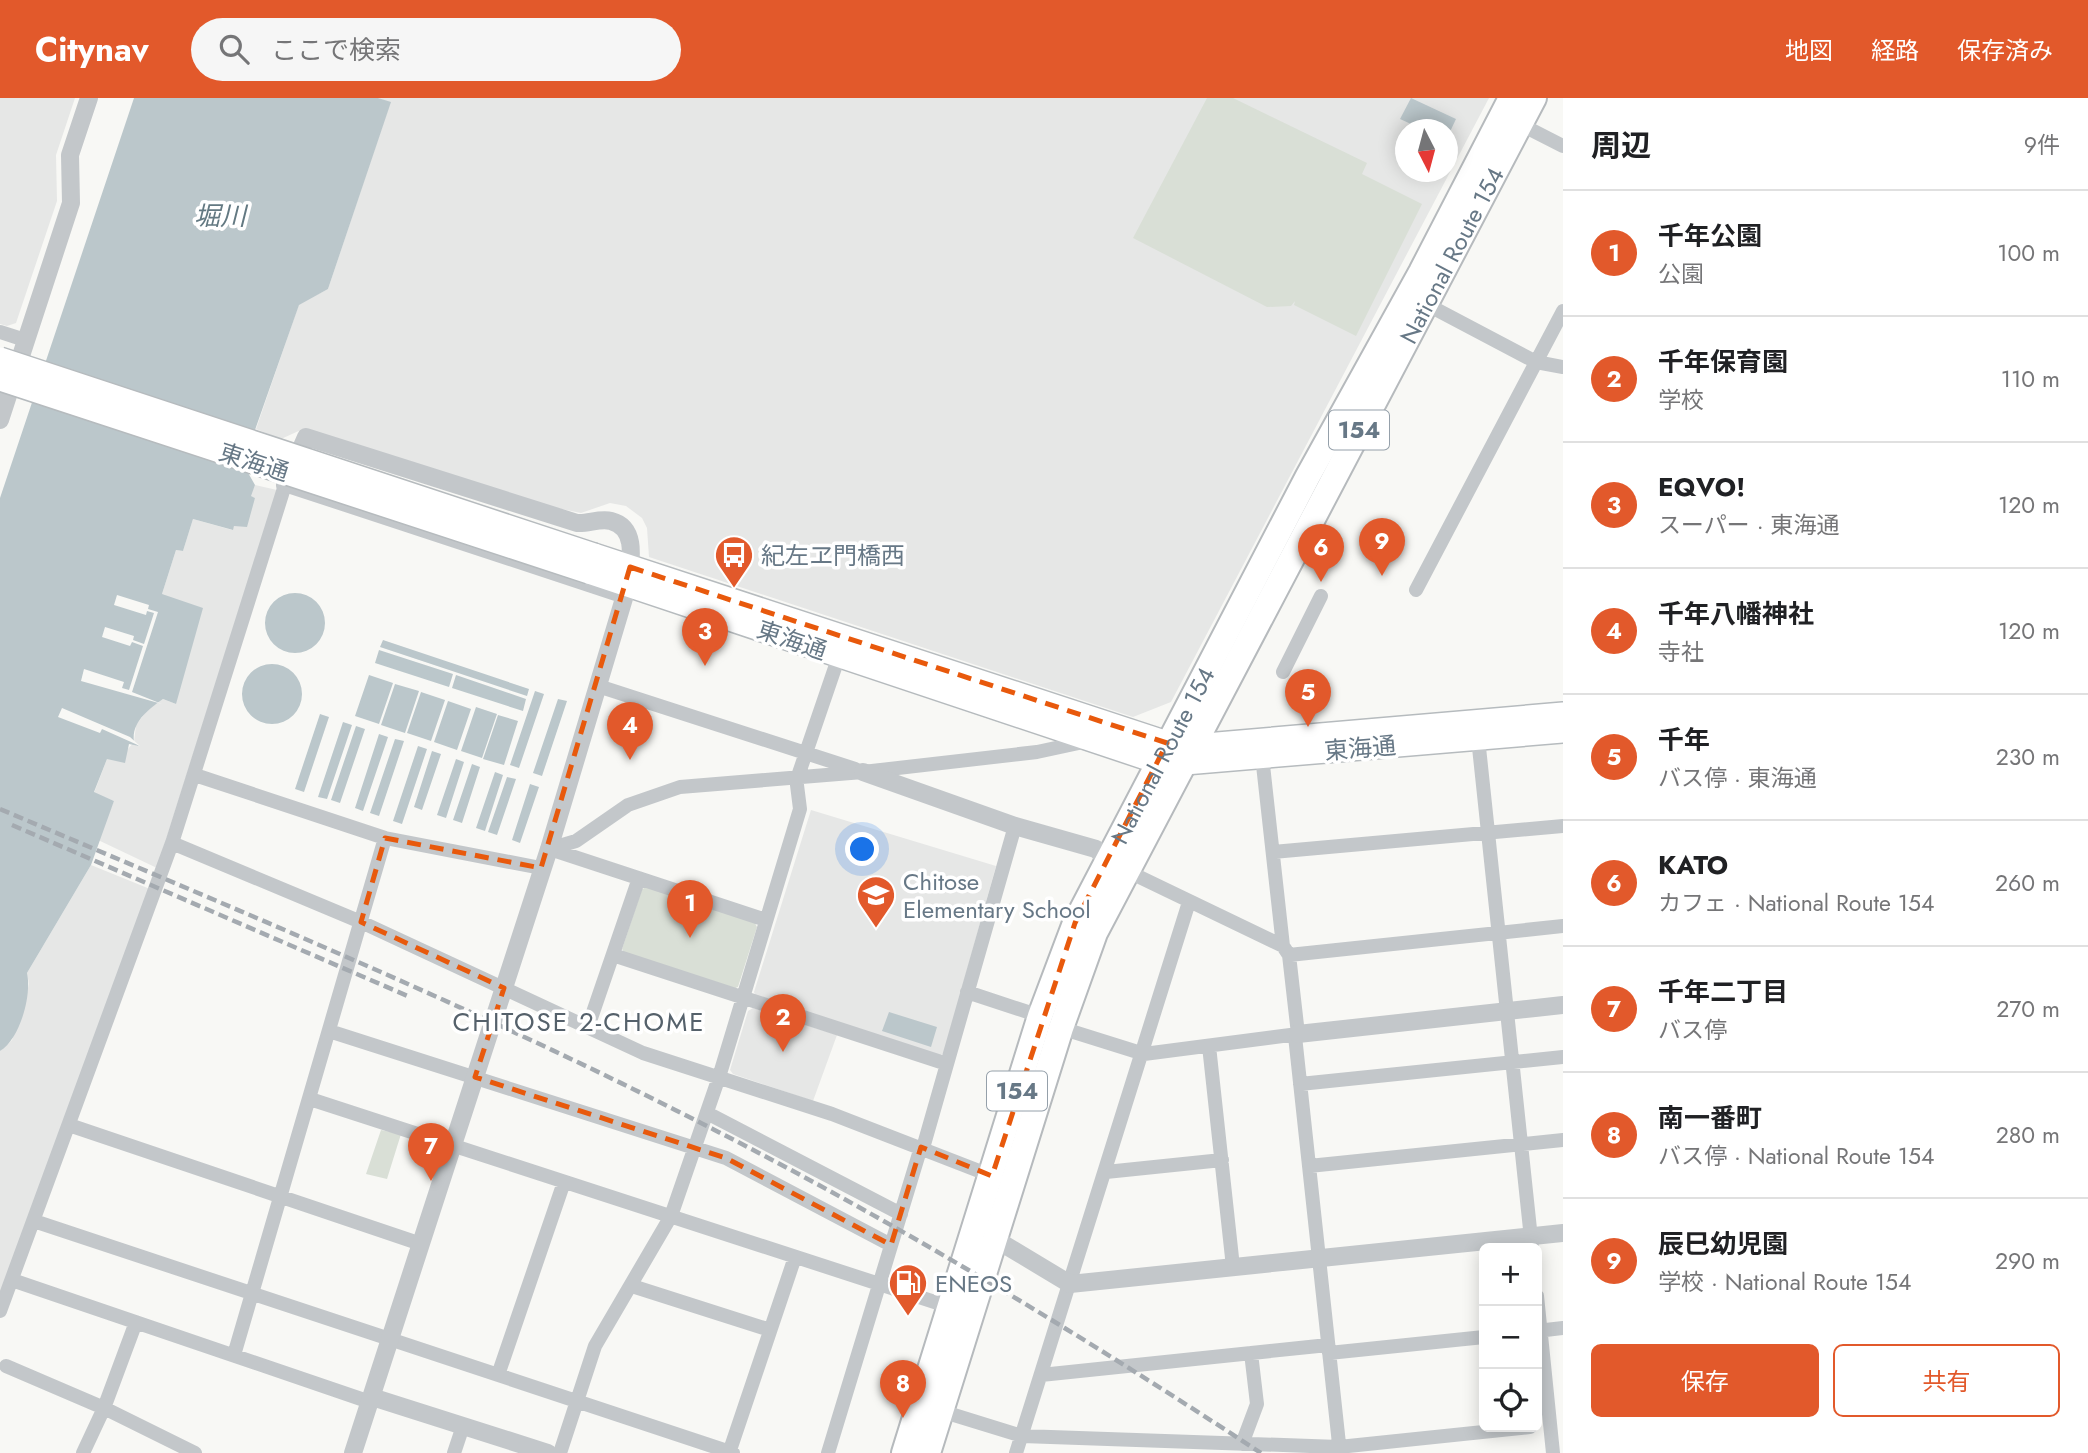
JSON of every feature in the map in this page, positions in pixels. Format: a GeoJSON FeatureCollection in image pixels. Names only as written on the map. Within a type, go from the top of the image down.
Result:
{"type":"FeatureCollection","features":[{"type":"Feature","properties":{"kind":"highway","name":"National Route 154"},"geometry":{"type":"LineString","coordinates":[[904,1453],[992,1176],[1050,1022],[1095,933],[1117,865],[1162,753],[1308,476],[1511,112],[1534,98]]}},
{"type":"Feature","properties":{"kind":"highway","name":"National Route 154"},"geometry":{"type":"LineString","coordinates":[[1117,865],[1189,754],[1426,304],[1511,112]]}},
{"type":"Feature","properties":{"kind":"highway","name":"National Route 154"},"geometry":{"type":"LineString","coordinates":[[928,1453],[995,1239],[1050,1022]]}},
{"type":"Feature","properties":{"kind":"main road"},"geometry":{"type":"LineString","coordinates":[[0,346],[202,415],[248,451]]}},
{"type":"Feature","properties":{"kind":"main road","name":"東海通"},"geometry":{"type":"LineString","coordinates":[[0,359],[248,451]]}},
{"type":"Feature","properties":{"kind":"main road","name":"東海通"},"geometry":{"type":"LineString","coordinates":[[0,379],[248,451],[591,563],[628,583],[839,656],[1096,739],[1162,753],[1262,756],[1563,731]]}},
{"type":"Feature","properties":{"kind":"main road"},"geometry":{"type":"LineString","coordinates":[[1,405],[217,463],[248,451]]}},
{"type":"Feature","properties":{"kind":"main road","name":"東海通"},"geometry":{"type":"LineString","coordinates":[[628,583],[1162,753]]}},
{"type":"Feature","properties":{"kind":"main road","name":"東海通"},"geometry":{"type":"LineString","coordinates":[[1189,754],[1563,714]]}},
{"type":"Feature","properties":{"kind":"street"},"geometry":{"type":"LineString","coordinates":[[1,405],[71,203],[70,155],[89,98]]}},
{"type":"Feature","properties":{"kind":"street"},"geometry":{"type":"LineString","coordinates":[[1511,112],[1563,146]]}},
{"type":"Feature","properties":{"kind":"street"},"geometry":{"type":"LineString","coordinates":[[1426,304],[1536,362],[1563,367]]}},
{"type":"Feature","properties":{"kind":"street"},"geometry":{"type":"LineString","coordinates":[[1416,590],[1563,311]]}},
{"type":"Feature","properties":{"kind":"street"},"geometry":{"type":"LineString","coordinates":[[0,332],[25,341]]}},
{"type":"Feature","properties":{"kind":"street"},"geometry":{"type":"LineString","coordinates":[[0,1311],[172,843],[285,485],[306,437],[577,523],[610,520],[627,532],[631,541],[628,583],[549,849],[353,1453]]}},
{"type":"Feature","properties":{"kind":"street"},"geometry":{"type":"LineString","coordinates":[[285,485],[628,583]]}},
{"type":"Feature","properties":{"kind":"street"},"geometry":{"type":"LineString","coordinates":[[1283,672],[1321,596]]}},
{"type":"Feature","properties":{"kind":"street"},"geometry":{"type":"LineString","coordinates":[[560,1453],[595,1346],[671,1216],[696,1147],[800,809],[797,776],[839,656]]}},
{"type":"Feature","properties":{"kind":"street"},"geometry":{"type":"LineString","coordinates":[[598,687],[863,772],[1014,826],[1096,849],[1117,865],[1286,951],[1563,926]]}},
{"type":"Feature","properties":{"kind":"street"},"geometry":{"type":"LineString","coordinates":[[1478,738],[1531,1242]]}},
{"type":"Feature","properties":{"kind":"street"},"geometry":{"type":"LineString","coordinates":[[549,849],[576,841],[620,810],[653,795],[706,783],[863,772],[1037,752],[1096,739]]}},
{"type":"Feature","properties":{"kind":"street"},"geometry":{"type":"LineString","coordinates":[[1262,756],[1296,1035],[1339,1450]]}},
{"type":"Feature","properties":{"kind":"street"},"geometry":{"type":"LineString","coordinates":[[195,775],[385,838],[541,868]]}},
{"type":"Feature","properties":{"kind":"street"},"geometry":{"type":"LineString","coordinates":[[828,1453],[947,1064],[1014,826]]}},
{"type":"Feature","properties":{"kind":"street"},"geometry":{"type":"LineString","coordinates":[[1273,852],[1563,826]]}},
{"type":"Feature","properties":{"kind":"street"},"geometry":{"type":"LineString","coordinates":[[234,1355],[385,838]]}},
{"type":"Feature","properties":{"kind":"street"},"geometry":{"type":"LineString","coordinates":[[172,843],[361,922],[643,1053],[922,1147],[992,1176]]}},
{"type":"Feature","properties":{"kind":"street"},"geometry":{"type":"LineString","coordinates":[[549,849],[766,920]]}},
{"type":"Feature","properties":{"kind":"street"},"geometry":{"type":"LineString","coordinates":[[588,1027],[639,878]]}},
{"type":"Feature","properties":{"kind":"street"},"geometry":{"type":"LineString","coordinates":[[1016,1453],[1144,1054],[1189,902]]}},
{"type":"Feature","properties":{"kind":"street"},"geometry":{"type":"LineString","coordinates":[[613,955],[947,1064]]}},
{"type":"Feature","properties":{"kind":"street"},"geometry":{"type":"LineString","coordinates":[[967,992],[1144,1054],[1563,1005]]}},
{"type":"Feature","properties":{"kind":"street"},"geometry":{"type":"LineString","coordinates":[[329,1031],[726,1158],[891,1245]]}},
{"type":"Feature","properties":{"kind":"street"},"geometry":{"type":"LineString","coordinates":[[1209,1046],[1233,1267]]}},
{"type":"Feature","properties":{"kind":"street"},"geometry":{"type":"LineString","coordinates":[[1300,1084],[1563,1057]]}},
{"type":"Feature","properties":{"kind":"street"},"geometry":{"type":"LineString","coordinates":[[310,1099],[950,1307]]}},
{"type":"Feature","properties":{"kind":"street"},"geometry":{"type":"LineString","coordinates":[[707,1113],[901,1214]]}},
{"type":"Feature","properties":{"kind":"street"},"geometry":{"type":"LineString","coordinates":[[69,1125],[421,1244]]}},
{"type":"Feature","properties":{"kind":"street"},"geometry":{"type":"LineString","coordinates":[[1309,1166],[1563,1140]]}},
{"type":"Feature","properties":{"kind":"street"},"geometry":{"type":"LineString","coordinates":[[1106,1172],[1222,1160]]}},
{"type":"Feature","properties":{"kind":"street"},"geometry":{"type":"LineString","coordinates":[[498,1375],[564,1182]]}},
{"type":"Feature","properties":{"kind":"street"},"geometry":{"type":"LineString","coordinates":[[34,1221],[730,1453],[795,1257]]}},
{"type":"Feature","properties":{"kind":"street"},"geometry":{"type":"LineString","coordinates":[[995,1239],[1070,1284],[1319,1259],[1531,1242],[1563,1233]]}},
{"type":"Feature","properties":{"kind":"street"},"geometry":{"type":"LineString","coordinates":[[12,1280],[234,1355],[548,1453]]}},
{"type":"Feature","properties":{"kind":"street"},"geometry":{"type":"LineString","coordinates":[[632,1286],[770,1330]]}},
{"type":"Feature","properties":{"kind":"street"},"geometry":{"type":"LineString","coordinates":[[83,1453],[104,1408],[136,1322]]}},
{"type":"Feature","properties":{"kind":"street"},"geometry":{"type":"LineString","coordinates":[[1542,1331],[1563,1328]]}},
{"type":"Feature","properties":{"kind":"street"},"geometry":{"type":"LineString","coordinates":[[1041,1374],[1251,1353],[1479,1337]]}},
{"type":"Feature","properties":{"kind":"street"},"geometry":{"type":"LineString","coordinates":[[1242,1444],[1258,1405],[1251,1353]]}},
{"type":"Feature","properties":{"kind":"street"},"geometry":{"type":"LineString","coordinates":[[1542,1357],[1553,1453]]}},
{"type":"Feature","properties":{"kind":"street"},"geometry":{"type":"LineString","coordinates":[[6,1366],[104,1408],[195,1453]]}},
{"type":"Feature","properties":{"kind":"street"},"geometry":{"type":"LineString","coordinates":[[941,1411],[1022,1436],[1134,1447],[1242,1444],[1339,1450],[1488,1432]]}},
{"type":"Feature","properties":{"kind":"street"},"geometry":{"type":"LineString","coordinates":[[454,1453],[463,1426]]}},
{"type":"Feature","properties":{"kind":"highlighted area"},"geometry":{"type":"Polygon","coordinates":[[[630,567],[1167,743],[1075,923],[992,1176],[921,1147],[891,1245],[726,1158],[475,1077],[504,988],[361,922],[385,838],[541,868],[630,567]]]}},
{"type":"Feature","properties":{"kind":"shaded area"},"geometry":{"type":"Polygon","coordinates":[[[0,98],[75,98],[56,155],[57,201],[16,323],[7,326],[0,324],[0,98]]]}},
{"type":"Feature","properties":{"kind":"shaded area"},"geometry":{"type":"Polygon","coordinates":[[[378,98],[1489,98],[1458,157],[1458,119],[1395,119],[1395,182],[1445,182],[1171,702],[1133,717],[649,557],[647,528],[642,518],[626,506],[610,503],[581,513],[518,500],[303,429],[281,439],[256,429],[299,304],[328,289],[390,103],[378,98]]]}},
{"type":"Feature","properties":{"kind":"shaded area"},"geometry":{"type":"Polygon","coordinates":[[[1207,98],[1233,98],[1367,163],[1362,174],[1422,204],[1356,336],[1294,305],[1295,301],[1291,306],[1267,307],[1133,238],[1207,98]]]}},
{"type":"Feature","properties":{"kind":"shaded area"},"geometry":{"type":"Polygon","coordinates":[[[255,485],[277,490],[157,868],[98,840],[114,801],[94,793],[107,759],[127,750],[134,742],[136,725],[148,709],[163,699],[176,704],[162,594],[176,550],[183,551],[193,519],[232,530],[234,526],[241,526],[255,498],[250,496],[255,485]]]}},
{"type":"Feature","properties":{"kind":"shaded area","name":"Chitose Elementary School"},"geometry":{"type":"Polygon","coordinates":[[[811,810],[996,866],[944,1053],[939,1056],[756,997],[754,992],[811,810]]]}},
{"type":"Feature","properties":{"kind":"shaded area"},"geometry":{"type":"Polygon","coordinates":[[[91,865],[150,889],[0,1294],[0,1051],[12,1040],[23,1010],[29,984],[27,973],[91,865]]]}},
{"type":"Feature","properties":{"kind":"shaded area"},"geometry":{"type":"Polygon","coordinates":[[[647,887],[754,921],[757,927],[738,987],[733,989],[625,954],[622,949],[642,889],[647,887]]]}},
{"type":"Feature","properties":{"kind":"shaded area"},"geometry":{"type":"Polygon","coordinates":[[[753,1008],[837,1035],[813,1101],[733,1074],[730,1070],[748,1011],[753,1008]]]}},
{"type":"Feature","properties":{"kind":"shaded area"},"geometry":{"type":"Polygon","coordinates":[[[381,1130],[401,1134],[387,1179],[366,1174],[381,1130]]]}},
{"type":"Feature","properties":{"kind":"water","name":"堀川"},"geometry":{"type":"Polygon","coordinates":[[[134,98],[378,98],[391,102],[328,289],[299,305],[243,464],[255,485],[251,496],[255,498],[247,527],[234,526],[233,530],[193,519],[183,551],[176,550],[162,594],[203,608],[176,704],[163,699],[142,717],[134,735],[134,742],[139,746],[129,744],[125,763],[107,759],[94,792],[114,801],[91,865],[27,973],[28,993],[23,1016],[13,1037],[0,1051],[0,498],[134,98]]]}},
{"type":"Feature","properties":{"kind":"water"},"geometry":{"type":"Polygon","coordinates":[[[1411,98],[1456,119],[1400,119],[1411,98]]]}},
{"type":"Feature","properties":{"kind":"water"},"geometry":{"type":"Polygon","coordinates":[[[289,593],[301,593],[320,606],[325,623],[323,635],[312,648],[301,653],[289,653],[270,640],[265,629],[265,617],[278,598],[289,593]]]}},
{"type":"Feature","properties":{"kind":"water"},"geometry":{"type":"Polygon","coordinates":[[[383,640],[529,689],[527,696],[380,647],[383,640]]]}},
{"type":"Feature","properties":{"kind":"water"},"geometry":{"type":"Polygon","coordinates":[[[379,650],[453,674],[449,687],[375,663],[379,650]]]}},
{"type":"Feature","properties":{"kind":"water"},"geometry":{"type":"Polygon","coordinates":[[[266,664],[278,664],[297,677],[302,694],[300,706],[289,719],[278,724],[266,724],[247,711],[242,700],[242,688],[255,669],[266,664]]]}},
{"type":"Feature","properties":{"kind":"water"},"geometry":{"type":"Polygon","coordinates":[[[369,675],[393,683],[379,724],[355,716],[369,675]]]}},
{"type":"Feature","properties":{"kind":"water"},"geometry":{"type":"Polygon","coordinates":[[[456,675],[526,699],[523,711],[452,688],[456,675]]]}},
{"type":"Feature","properties":{"kind":"water"},"geometry":{"type":"Polygon","coordinates":[[[395,684],[419,691],[405,733],[381,725],[395,684]]]}},
{"type":"Feature","properties":{"kind":"water"},"geometry":{"type":"Polygon","coordinates":[[[535,691],[544,694],[519,768],[510,765],[535,691]]]}},
{"type":"Feature","properties":{"kind":"water"},"geometry":{"type":"Polygon","coordinates":[[[421,692],[445,700],[431,741],[407,733],[421,692]]]}},
{"type":"Feature","properties":{"kind":"water"},"geometry":{"type":"Polygon","coordinates":[[[558,699],[567,701],[542,776],[533,773],[558,699]]]}},
{"type":"Feature","properties":{"kind":"water"},"geometry":{"type":"Polygon","coordinates":[[[448,701],[471,709],[457,750],[434,742],[448,701]]]}},
{"type":"Feature","properties":{"kind":"water"},"geometry":{"type":"Polygon","coordinates":[[[476,707],[497,714],[482,758],[461,751],[476,707]]]}},
{"type":"Feature","properties":{"kind":"water"},"geometry":{"type":"Polygon","coordinates":[[[320,714],[329,717],[304,792],[295,789],[320,714]]]}},
{"type":"Feature","properties":{"kind":"water"},"geometry":{"type":"Polygon","coordinates":[[[498,715],[518,721],[504,765],[483,759],[498,715]]]}},
{"type":"Feature","properties":{"kind":"water"},"geometry":{"type":"Polygon","coordinates":[[[343,722],[352,725],[327,799],[318,797],[343,722]]]}},
{"type":"Feature","properties":{"kind":"water"},"geometry":{"type":"Polygon","coordinates":[[[356,726],[365,729],[340,803],[331,800],[356,726]]]}},
{"type":"Feature","properties":{"kind":"water"},"geometry":{"type":"Polygon","coordinates":[[[379,734],[388,737],[363,811],[355,808],[379,734]]]}},
{"type":"Feature","properties":{"kind":"water"},"geometry":{"type":"Polygon","coordinates":[[[395,739],[404,741],[379,816],[370,813],[395,739]]]}},
{"type":"Feature","properties":{"kind":"water"},"geometry":{"type":"Polygon","coordinates":[[[418,746],[427,749],[402,824],[393,821],[418,746]]]}},
{"type":"Feature","properties":{"kind":"water"},"geometry":{"type":"Polygon","coordinates":[[[432,751],[441,754],[422,810],[414,807],[432,751]]]}},
{"type":"Feature","properties":{"kind":"water"},"geometry":{"type":"Polygon","coordinates":[[[456,759],[464,762],[446,818],[437,815],[456,759]]]}},
{"type":"Feature","properties":{"kind":"water"},"geometry":{"type":"Polygon","coordinates":[[[472,764],[480,767],[462,823],[453,820],[472,764]]]}},
{"type":"Feature","properties":{"kind":"water"},"geometry":{"type":"Polygon","coordinates":[[[495,772],[503,775],[485,831],[476,828],[495,772]]]}},
{"type":"Feature","properties":{"kind":"water"},"geometry":{"type":"Polygon","coordinates":[[[507,777],[516,779],[497,835],[488,832],[507,777]]]}},
{"type":"Feature","properties":{"kind":"water"},"geometry":{"type":"Polygon","coordinates":[[[530,784],[539,787],[520,843],[512,840],[530,784]]]}},
{"type":"Feature","properties":{"kind":"water"},"geometry":{"type":"Polygon","coordinates":[[[889,1012],[937,1027],[931,1047],[882,1031],[889,1012]]]}},
{"type":"Feature","properties":{"kind":"pier"},"geometry":{"type":"Polygon","coordinates":[[[117,595],[149,605],[148,609],[158,612],[132,692],[162,704],[81,681],[84,669],[124,682],[122,688],[129,690],[143,646],[132,642],[130,646],[102,637],[105,627],[134,636],[133,640],[144,644],[154,613],[147,611],[146,615],[114,605],[117,595]]]}},
{"type":"Feature","properties":{"kind":"pier"},"geometry":{"type":"Polygon","coordinates":[[[62,708],[130,737],[140,746],[102,729],[100,733],[58,717],[62,708]]]}},
{"type":"Feature","properties":{"kind":"railway"},"geometry":{"type":"LineString","coordinates":[[0,809],[462,1008],[644,1094],[802,1176],[936,1251],[1132,1370],[1261,1453]]}},
{"type":"Feature","properties":{"kind":"railway"},"geometry":{"type":"LineString","coordinates":[[12,825],[410,997]]}},
{"type":"Feature","properties":{"kind":"place","name":"辰巳幼児園"},"geometry":{"type":"Point","coordinates":[1382,576]}},
{"type":"Feature","properties":{"kind":"place","name":"KATO"},"geometry":{"type":"Point","coordinates":[1321,582]}},
{"type":"Feature","properties":{"kind":"place","name":"紀左ヱ門橋西"},"geometry":{"type":"Point","coordinates":[734,589]}},
{"type":"Feature","properties":{"kind":"place","name":"EQVO!"},"geometry":{"type":"Point","coordinates":[705,666]}},
{"type":"Feature","properties":{"kind":"place","name":"千年"},"geometry":{"type":"Point","coordinates":[1308,727]}},
{"type":"Feature","properties":{"kind":"place","name":"千年八幡神社"},"geometry":{"type":"Point","coordinates":[630,760]}},
{"type":"Feature","properties":{"kind":"place","name":"Chitose Elementary School"},"geometry":{"type":"Point","coordinates":[876,929]}},
{"type":"Feature","properties":{"kind":"place","name":"千年公園"},"geometry":{"type":"Point","coordinates":[690,938]}},
{"type":"Feature","properties":{"kind":"place","name":"千年保育園"},"geometry":{"type":"Point","coordinates":[783,1052]}},
{"type":"Feature","properties":{"kind":"place","name":"千年二丁目"},"geometry":{"type":"Point","coordinates":[431,1181]}},
{"type":"Feature","properties":{"kind":"place","name":"ENEOS"},"geometry":{"type":"Point","coordinates":[908,1317]}},
{"type":"Feature","properties":{"kind":"place","name":"南一番町"},"geometry":{"type":"Point","coordinates":[903,1418]}},
{"type":"Feature","properties":{"kind":"district","name":"CHITOSE 2-CHOME"},"geometry":{"type":"Point","coordinates":[579,1022]}}]}
